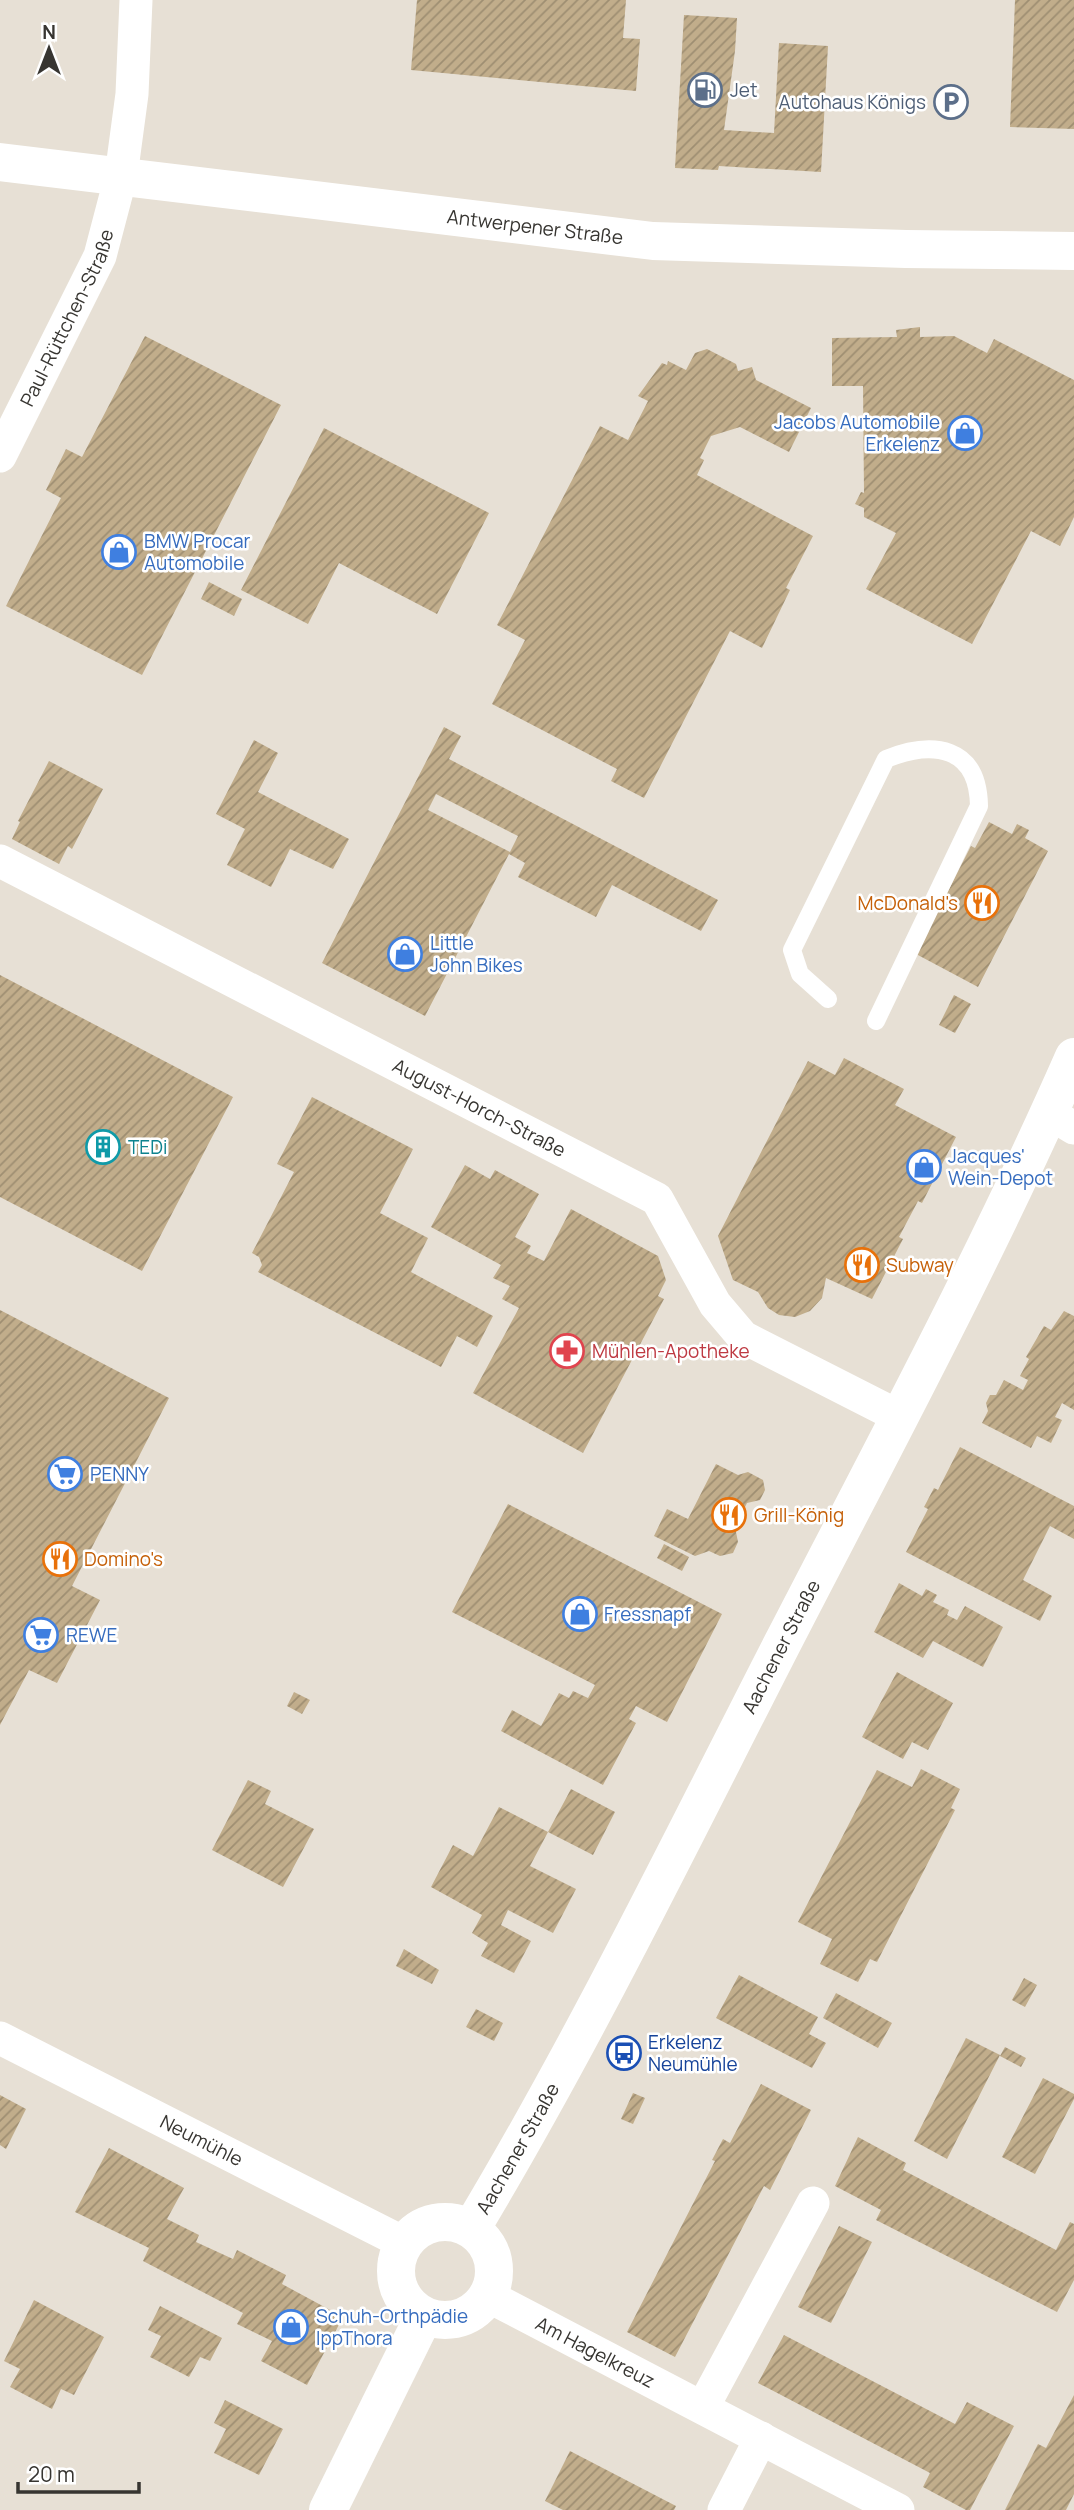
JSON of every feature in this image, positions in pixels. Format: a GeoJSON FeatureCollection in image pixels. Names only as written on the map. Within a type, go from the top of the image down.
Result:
{"type":"FeatureCollection","features":[{"type":"Feature","properties":{"kind":"main road","name":"Antwerpener Straße"},"geometry":{"type":"LineString","coordinates":[[0,162],[653,241],[1074,251]]}},
{"type":"Feature","properties":{"kind":"main road","name":"Aachener Straße"},"geometry":{"type":"LineString","coordinates":[[471,2229],[584,2030],[900,1417],[1062,1120],[1074,1057]]}},
{"type":"Feature","properties":{"kind":"main road"},"geometry":{"type":"LineString","coordinates":[[442,2221],[471,2229],[483,2238],[491,2251],[494,2282],[488,2296],[476,2309],[460,2318],[442,2320],[424,2316],[412,2308],[397,2284],[398,2256],[404,2243],[414,2232],[428,2224],[442,2221]]}},
{"type":"Feature","properties":{"kind":"main road"},"geometry":{"type":"LineString","coordinates":[[328,2510],[424,2316]]}},
{"type":"Feature","properties":{"kind":"street","name":"Paul-Rüttchen-Straße"},"geometry":{"type":"LineString","coordinates":[[0,456],[100,256],[121,176],[131,94],[136,0]]}},
{"type":"Feature","properties":{"kind":"street","name":"August-Horch-Straße"},"geometry":{"type":"LineString","coordinates":[[0,862],[657,1199],[715,1304],[743,1337],[900,1417]]}},
{"type":"Feature","properties":{"kind":"street","name":"Neumühle"},"geometry":{"type":"LineString","coordinates":[[0,2038],[404,2243]]}},
{"type":"Feature","properties":{"kind":"street"},"geometry":{"type":"LineString","coordinates":[[703,2407],[813,2203]]}},
{"type":"Feature","properties":{"kind":"street","name":"Am Hagelkreuz"},"geometry":{"type":"LineString","coordinates":[[488,2296],[898,2510]]}},
{"type":"Feature","properties":{"kind":"street"},"geometry":{"type":"LineString","coordinates":[[723,2510],[761,2438]]}},
{"type":"Feature","properties":{"kind":"lane"},"geometry":{"type":"LineString","coordinates":[[828,999],[800,974],[792,950],[886,759],[909,750],[932,748],[955,754],[970,769],[979,788],[979,806],[876,1021]]}},
{"type":"Feature","properties":{"kind":"building"},"geometry":{"type":"Polygon","coordinates":[[[417,0],[626,0],[623,38],[640,39],[636,91],[411,70],[417,0]]]}},
{"type":"Feature","properties":{"kind":"building"},"geometry":{"type":"Polygon","coordinates":[[[1015,0],[1074,0],[1074,129],[1010,127],[1015,0]]]}},
{"type":"Feature","properties":{"kind":"building"},"geometry":{"type":"Polygon","coordinates":[[[684,15],[737,18],[724,130],[774,133],[779,43],[828,46],[821,172],[719,166],[718,170],[675,168],[684,15]]]}},
{"type":"Feature","properties":{"kind":"building"},"geometry":{"type":"Polygon","coordinates":[[[920,327],[920,337],[954,336],[987,353],[994,339],[1074,380],[1074,517],[1060,546],[1031,531],[972,644],[866,589],[896,533],[864,517],[864,508],[855,504],[861,492],[864,493],[863,386],[832,386],[832,338],[897,337],[896,330],[920,327]]]}},
{"type":"Feature","properties":{"kind":"building","name":"BMW Procar Automobile"},"geometry":{"type":"Polygon","coordinates":[[[145,336],[281,405],[142,675],[6,606],[61,498],[46,490],[66,449],[82,457],[145,336]]]}},
{"type":"Feature","properties":{"kind":"building"},"geometry":{"type":"Polygon","coordinates":[[[707,349],[736,364],[738,371],[752,367],[756,380],[811,408],[789,452],[740,427],[711,436],[700,458],[704,460],[697,475],[813,536],[786,588],[790,590],[762,648],[730,631],[644,798],[611,781],[617,769],[492,704],[525,640],[497,625],[600,426],[628,440],[648,401],[638,396],[662,363],[667,365],[668,361],[686,370],[695,353],[707,349]]]}},
{"type":"Feature","properties":{"kind":"building"},"geometry":{"type":"Polygon","coordinates":[[[324,428],[489,513],[437,614],[339,563],[308,624],[241,590],[324,428]]]}},
{"type":"Feature","properties":{"kind":"building"},"geometry":{"type":"Polygon","coordinates":[[[209,582],[242,599],[234,616],[201,599],[209,582]]]}},
{"type":"Feature","properties":{"kind":"building"},"geometry":{"type":"Polygon","coordinates":[[[444,727],[461,736],[449,759],[718,900],[701,931],[612,885],[596,917],[518,877],[525,863],[509,854],[425,1016],[322,963],[444,727]],[[436,794],[428,810],[510,852],[518,836],[436,794]]]}},
{"type":"Feature","properties":{"kind":"building"},"geometry":{"type":"Polygon","coordinates":[[[254,740],[278,753],[258,792],[349,839],[333,869],[290,849],[271,887],[227,865],[245,829],[216,814],[254,740]]]}},
{"type":"Feature","properties":{"kind":"building"},"geometry":{"type":"Polygon","coordinates":[[[49,761],[103,789],[72,849],[68,846],[59,864],[12,839],[20,822],[18,821],[49,761]]]}},
{"type":"Feature","properties":{"kind":"building","name":"McDonald's"},"geometry":{"type":"Polygon","coordinates":[[[989,822],[1012,834],[1017,824],[1029,830],[1025,838],[1048,851],[978,987],[916,954],[971,846],[975,848],[989,822]]]}},
{"type":"Feature","properties":{"kind":"building","name":"TEDi"},"geometry":{"type":"Polygon","coordinates":[[[0,975],[233,1097],[142,1271],[0,1197],[0,975]]]}},
{"type":"Feature","properties":{"kind":"building"},"geometry":{"type":"Polygon","coordinates":[[[954,995],[971,1004],[955,1033],[939,1025],[954,995]]]}},
{"type":"Feature","properties":{"kind":"building"},"geometry":{"type":"Polygon","coordinates":[[[844,1058],[904,1089],[895,1105],[956,1137],[922,1203],[918,1201],[899,1237],[903,1239],[872,1299],[826,1278],[822,1298],[810,1311],[795,1317],[779,1315],[768,1308],[758,1292],[733,1280],[718,1236],[808,1061],[835,1075],[844,1058]]]}},
{"type":"Feature","properties":{"kind":"building"},"geometry":{"type":"Polygon","coordinates":[[[312,1097],[413,1149],[380,1213],[428,1238],[411,1272],[493,1316],[477,1347],[457,1336],[441,1367],[258,1272],[262,1265],[259,1257],[252,1253],[294,1172],[277,1164],[312,1097]]]}},
{"type":"Feature","properties":{"kind":"building","name":"Mühlen-Apotheke"},"geometry":{"type":"Polygon","coordinates":[[[465,1165],[490,1179],[495,1170],[539,1194],[515,1237],[531,1246],[527,1253],[544,1261],[571,1209],[658,1256],[666,1280],[658,1296],[664,1299],[583,1453],[473,1393],[519,1308],[502,1299],[510,1286],[493,1278],[501,1265],[431,1227],[465,1165]]]}},
{"type":"Feature","properties":{"kind":"building","name":"PENNY"},"geometry":{"type":"Polygon","coordinates":[[[0,1310],[169,1398],[72,1586],[100,1600],[57,1683],[29,1670],[0,1725],[0,1310]]]}},
{"type":"Feature","properties":{"kind":"building"},"geometry":{"type":"Polygon","coordinates":[[[1064,1311],[1074,1316],[1074,1410],[1062,1403],[1055,1417],[1062,1420],[1051,1443],[1037,1436],[1031,1448],[982,1423],[988,1411],[986,1403],[990,1395],[996,1395],[1004,1380],[1023,1390],[1028,1380],[1020,1376],[1029,1359],[1026,1357],[1044,1326],[1051,1330],[1064,1311]]]}},
{"type":"Feature","properties":{"kind":"building"},"geometry":{"type":"Polygon","coordinates":[[[960,1447],[1074,1506],[1074,1539],[1050,1526],[1023,1580],[1052,1596],[1040,1621],[906,1552],[928,1509],[924,1507],[934,1488],[938,1490],[960,1447]]]}},
{"type":"Feature","properties":{"kind":"building"},"geometry":{"type":"Polygon","coordinates":[[[716,1464],[738,1475],[748,1472],[763,1480],[765,1490],[760,1500],[747,1503],[735,1527],[738,1542],[733,1553],[720,1556],[709,1551],[695,1556],[654,1536],[667,1509],[688,1519],[716,1464]]]}},
{"type":"Feature","properties":{"kind":"building"},"geometry":{"type":"Polygon","coordinates":[[[508,1504],[722,1614],[667,1722],[636,1706],[629,1719],[636,1723],[603,1785],[501,1731],[512,1710],[541,1726],[559,1693],[569,1698],[573,1691],[588,1698],[595,1685],[452,1612],[508,1504]]]}},
{"type":"Feature","properties":{"kind":"building"},"geometry":{"type":"Polygon","coordinates":[[[664,1544],[689,1557],[682,1571],[657,1558],[664,1544]]]}},
{"type":"Feature","properties":{"kind":"building"},"geometry":{"type":"Polygon","coordinates":[[[899,1583],[922,1596],[926,1589],[937,1595],[933,1602],[949,1610],[947,1615],[957,1620],[965,1606],[1003,1627],[983,1667],[933,1641],[923,1658],[874,1632],[899,1583]]]}},
{"type":"Feature","properties":{"kind":"building"},"geometry":{"type":"Polygon","coordinates":[[[897,1672],[953,1703],[928,1750],[912,1742],[903,1759],[862,1737],[897,1672]]]}},
{"type":"Feature","properties":{"kind":"building"},"geometry":{"type":"Polygon","coordinates":[[[294,1692],[310,1700],[302,1714],[287,1706],[294,1692]]]}},
{"type":"Feature","properties":{"kind":"building"},"geometry":{"type":"Polygon","coordinates":[[[921,1769],[960,1789],[951,1808],[955,1810],[877,1962],[870,1959],[858,1982],[820,1964],[832,1939],[798,1922],[877,1770],[912,1787],[921,1769]]]}},
{"type":"Feature","properties":{"kind":"building"},"geometry":{"type":"Polygon","coordinates":[[[248,1780],[271,1791],[265,1804],[314,1829],[283,1887],[212,1850],[248,1780]]]}},
{"type":"Feature","properties":{"kind":"building"},"geometry":{"type":"Polygon","coordinates":[[[571,1789],[615,1812],[593,1855],[548,1832],[571,1789]]]}},
{"type":"Feature","properties":{"kind":"building"},"geometry":{"type":"Polygon","coordinates":[[[499,1807],[548,1832],[530,1866],[576,1889],[553,1933],[508,1910],[501,1925],[531,1941],[514,1973],[481,1956],[488,1943],[472,1933],[482,1915],[431,1887],[453,1845],[473,1856],[499,1807]]]}},
{"type":"Feature","properties":{"kind":"building"},"geometry":{"type":"Polygon","coordinates":[[[404,1949],[439,1970],[432,1984],[396,1966],[404,1949]]]}},
{"type":"Feature","properties":{"kind":"building"},"geometry":{"type":"Polygon","coordinates":[[[739,1975],[818,2017],[809,2034],[826,2043],[812,2068],[716,2018],[739,1975]]]}},
{"type":"Feature","properties":{"kind":"building"},"geometry":{"type":"Polygon","coordinates":[[[1024,1978],[1037,1985],[1025,2007],[1012,2000],[1024,1978]]]}},
{"type":"Feature","properties":{"kind":"building"},"geometry":{"type":"Polygon","coordinates":[[[836,1993],[892,2023],[878,2048],[823,2018],[836,1993]]]}},
{"type":"Feature","properties":{"kind":"building"},"geometry":{"type":"Polygon","coordinates":[[[476,2009],[503,2023],[494,2041],[466,2027],[476,2009]]]}},
{"type":"Feature","properties":{"kind":"building"},"geometry":{"type":"Polygon","coordinates":[[[966,2038],[1000,2055],[947,2159],[914,2141],[966,2038]]]}},
{"type":"Feature","properties":{"kind":"building"},"geometry":{"type":"Polygon","coordinates":[[[1005,2047],[1026,2058],[1021,2067],[1000,2056],[1005,2047]]]}},
{"type":"Feature","properties":{"kind":"building"},"geometry":{"type":"Polygon","coordinates":[[[1043,2078],[1074,2094],[1074,2099],[1035,2174],[1002,2157],[1043,2078]]]}},
{"type":"Feature","properties":{"kind":"building"},"geometry":{"type":"Polygon","coordinates":[[[761,2084],[811,2110],[770,2190],[764,2186],[675,2357],[627,2332],[715,2161],[712,2160],[723,2139],[730,2143],[761,2084]]]}},
{"type":"Feature","properties":{"kind":"building"},"geometry":{"type":"Polygon","coordinates":[[[633,2093],[645,2098],[633,2124],[621,2119],[633,2093]]]}},
{"type":"Feature","properties":{"kind":"building"},"geometry":{"type":"Polygon","coordinates":[[[0,2095],[26,2109],[6,2149],[0,2145],[0,2095]]]}},
{"type":"Feature","properties":{"kind":"building"},"geometry":{"type":"Polygon","coordinates":[[[858,2137],[906,2163],[903,2170],[1056,2250],[1070,2222],[1074,2224],[1074,2280],[1057,2312],[876,2220],[881,2210],[835,2186],[858,2137]]]}},
{"type":"Feature","properties":{"kind":"building"},"geometry":{"type":"Polygon","coordinates":[[[109,2148],[184,2188],[167,2219],[199,2235],[196,2242],[233,2259],[237,2250],[286,2275],[282,2284],[343,2317],[307,2385],[261,2361],[272,2341],[237,2324],[243,2313],[143,2261],[149,2248],[75,2212],[109,2148]]]}},
{"type":"Feature","properties":{"kind":"building"},"geometry":{"type":"Polygon","coordinates":[[[839,2226],[872,2242],[831,2323],[798,2307],[839,2226]]]}},
{"type":"Feature","properties":{"kind":"building"},"geometry":{"type":"Polygon","coordinates":[[[34,2300],[104,2337],[74,2395],[61,2389],[52,2409],[10,2387],[20,2369],[4,2361],[34,2300]]]}},
{"type":"Feature","properties":{"kind":"building"},"geometry":{"type":"Polygon","coordinates":[[[160,2306],[222,2338],[210,2361],[200,2357],[189,2377],[150,2357],[161,2336],[148,2330],[160,2306]]]}},
{"type":"Feature","properties":{"kind":"building"},"geometry":{"type":"Polygon","coordinates":[[[784,2335],[955,2424],[967,2402],[1014,2426],[970,2510],[923,2487],[930,2473],[758,2383],[784,2335]]]}},
{"type":"Feature","properties":{"kind":"building"},"geometry":{"type":"Polygon","coordinates":[[[1074,2395],[1074,2494],[1066,2510],[1005,2510],[1038,2444],[1046,2448],[1074,2395]]]}},
{"type":"Feature","properties":{"kind":"building"},"geometry":{"type":"Polygon","coordinates":[[[225,2400],[283,2429],[259,2475],[214,2453],[226,2429],[214,2423],[225,2400]]]}},
{"type":"Feature","properties":{"kind":"building"},"geometry":{"type":"Polygon","coordinates":[[[570,2451],[676,2506],[674,2510],[563,2510],[545,2501],[570,2451]]]}},
{"type":"Feature","properties":{"kind":"place","name":"Jet"},"geometry":{"type":"Point","coordinates":[705,90]}},
{"type":"Feature","properties":{"kind":"place","name":"Autohaus Königs"},"geometry":{"type":"Point","coordinates":[951,102]}},
{"type":"Feature","properties":{"kind":"place","name":"Jacobs Automobile Erkelenz"},"geometry":{"type":"Point","coordinates":[965,433]}},
{"type":"Feature","properties":{"kind":"place","name":"BMW Procar Automobile"},"geometry":{"type":"Point","coordinates":[119,552]}},
{"type":"Feature","properties":{"kind":"place","name":"McDonald's"},"geometry":{"type":"Point","coordinates":[982,903]}},
{"type":"Feature","properties":{"kind":"place","name":"Little John Bikes"},"geometry":{"type":"Point","coordinates":[405,954]}},
{"type":"Feature","properties":{"kind":"place","name":"TEDi"},"geometry":{"type":"Point","coordinates":[103,1147]}},
{"type":"Feature","properties":{"kind":"place","name":"Jacques' Wein-Depot"},"geometry":{"type":"Point","coordinates":[924,1167]}},
{"type":"Feature","properties":{"kind":"place","name":"Subway"},"geometry":{"type":"Point","coordinates":[862,1265]}},
{"type":"Feature","properties":{"kind":"place","name":"Mühlen-Apotheke"},"geometry":{"type":"Point","coordinates":[567,1351]}},
{"type":"Feature","properties":{"kind":"place","name":"PENNY"},"geometry":{"type":"Point","coordinates":[65,1474]}},
{"type":"Feature","properties":{"kind":"place","name":"Grill-König"},"geometry":{"type":"Point","coordinates":[729,1515]}},
{"type":"Feature","properties":{"kind":"place","name":"Domino's"},"geometry":{"type":"Point","coordinates":[60,1559]}},
{"type":"Feature","properties":{"kind":"place","name":"Fressnapf"},"geometry":{"type":"Point","coordinates":[580,1614]}},
{"type":"Feature","properties":{"kind":"place","name":"REWE"},"geometry":{"type":"Point","coordinates":[41,1635]}},
{"type":"Feature","properties":{"kind":"place","name":"Erkelenz Neumühle"},"geometry":{"type":"Point","coordinates":[624,2053]}},
{"type":"Feature","properties":{"kind":"place","name":"Schuh-Orthpädie IppThora"},"geometry":{"type":"Point","coordinates":[291,2327]}}]}
